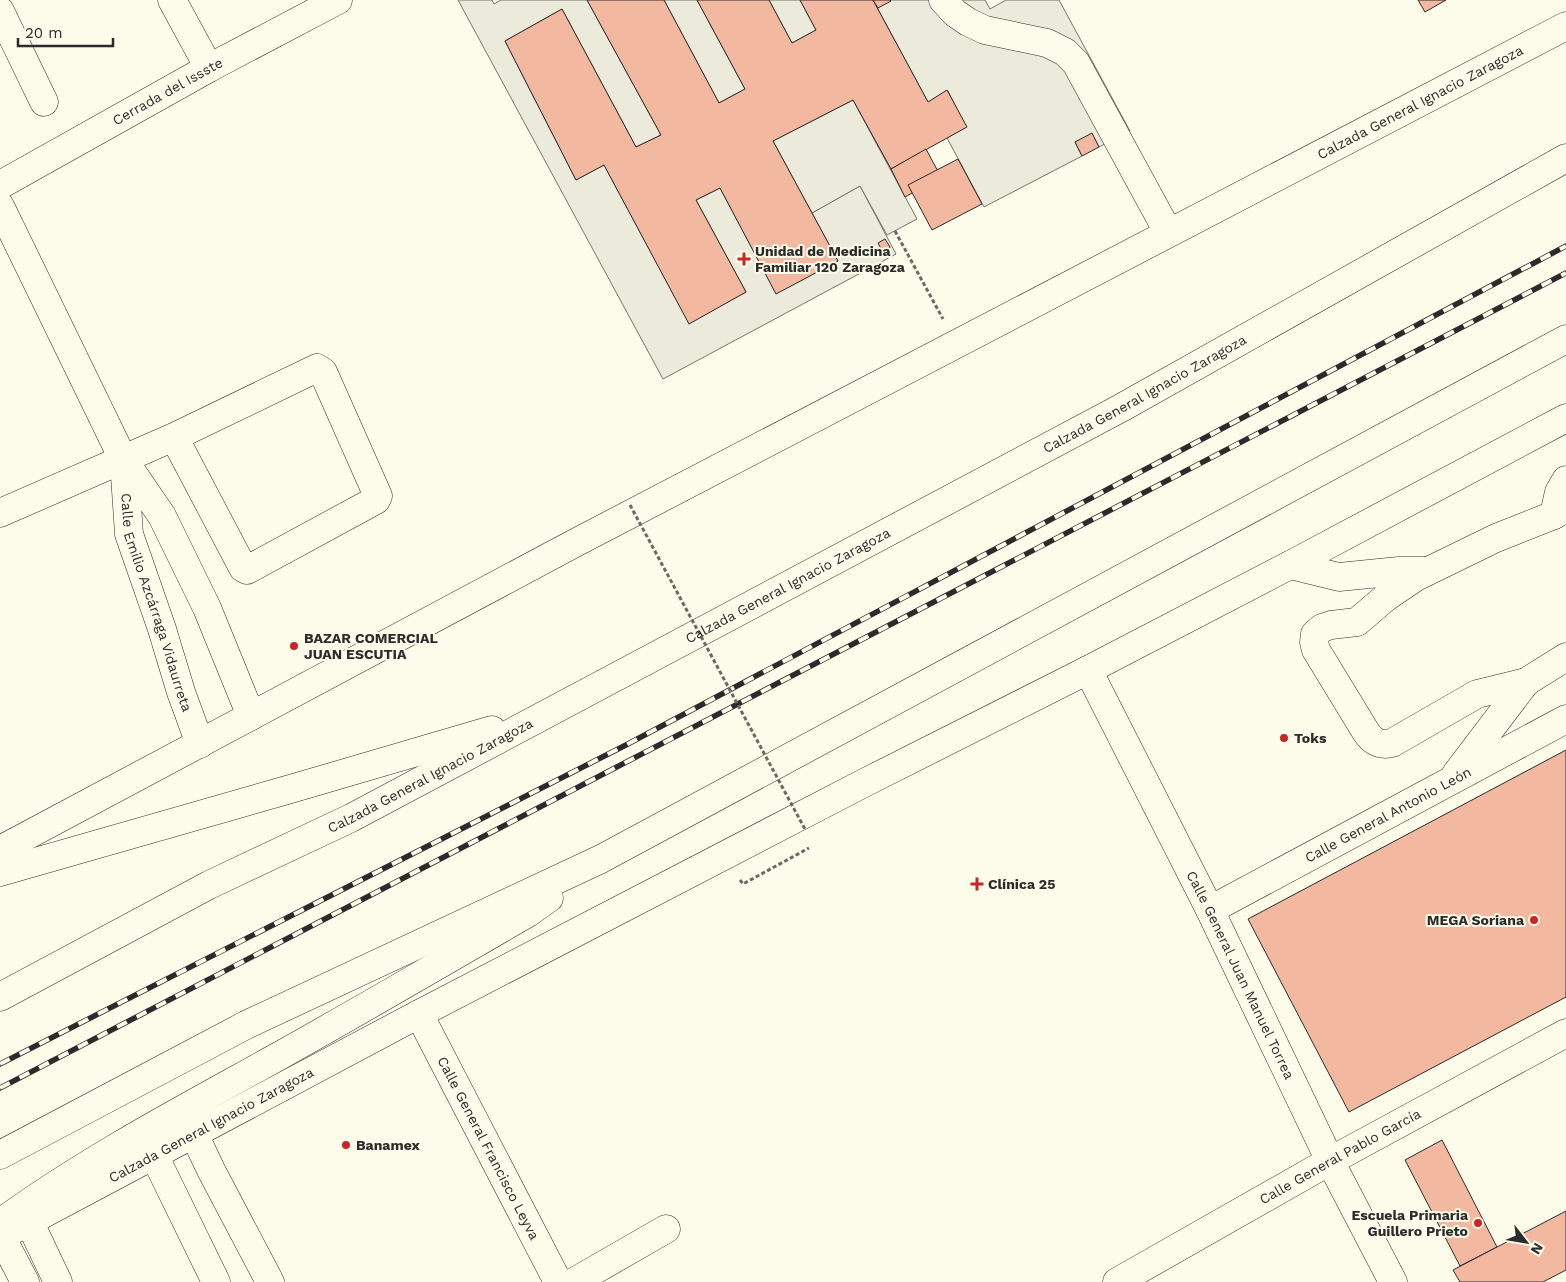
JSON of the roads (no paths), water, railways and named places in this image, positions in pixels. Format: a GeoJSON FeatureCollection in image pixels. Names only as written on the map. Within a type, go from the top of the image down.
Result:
{"type":"FeatureCollection","features":[{"type":"Feature","properties":{"kind":"main road"},"geometry":{"type":"LineString","coordinates":[[172,0],[209,68]]}},
{"type":"Feature","properties":{"kind":"main road","name":"Cerrada del Issste"},"geometry":{"type":"LineString","coordinates":[[0,185],[209,68],[338,0]]}},
{"type":"Feature","properties":{"kind":"main road"},"geometry":{"type":"LineString","coordinates":[[943,0],[955,13],[968,22],[985,30],[1047,43],[1065,52],[1076,63],[1168,232]]}},
{"type":"Feature","properties":{"kind":"main road"},"geometry":{"type":"LineString","coordinates":[[0,11],[44,102]]}},
{"type":"Feature","properties":{"kind":"main road","name":"Calzada General Ignacio Zaragoza"},"geometry":{"type":"LineString","coordinates":[[0,850],[584,539],[1168,232],[1566,26]]}},
{"type":"Feature","properties":{"kind":"main road","name":"Calzada General Ignacio Zaragoza"},"geometry":{"type":"LineString","coordinates":[[0,997],[209,885],[351,818],[1121,408],[1566,158]]}},
{"type":"Feature","properties":{"kind":"main road","name":"Calle Emilio Azcárraga Vidaurreta"},"geometry":{"type":"LineString","coordinates":[[0,206],[124,459],[162,516],[207,608],[251,716]]}},
{"type":"Feature","properties":{"kind":"main road"},"geometry":{"type":"LineString","coordinates":[[0,1154],[246,1025],[601,859],[1566,340]]}},
{"type":"Feature","properties":{"kind":"main road"},"geometry":{"type":"LineString","coordinates":[[0,513],[174,437],[317,368],[324,372],[378,496],[376,500],[248,570],[243,568],[174,437]]}},
{"type":"Feature","properties":{"kind":"main road","name":"Calzada General Ignacio Zaragoza"},"geometry":{"type":"LineString","coordinates":[[0,1236],[419,1014],[864,782],[1088,670],[1566,418]]}},
{"type":"Feature","properties":{"kind":"main road","name":"Calle Emilio Azcárraga Vidaurreta"},"geometry":{"type":"LineString","coordinates":[[124,459],[129,534],[200,744]]}},
{"type":"Feature","properties":{"kind":"main road"},"geometry":{"type":"LineString","coordinates":[[1566,480],[1559,492],[1560,511],[1496,538],[1427,571],[1385,598],[1357,622],[1322,628],[1315,634],[1314,642],[1316,650],[1370,738],[1377,744],[1385,745],[1392,743],[1477,694],[1526,682],[1566,657]]}},
{"type":"Feature","properties":{"kind":"main road"},"geometry":{"type":"LineString","coordinates":[[1290,565],[1339,577],[1399,571],[1427,571]]}},
{"type":"Feature","properties":{"kind":"main road","name":"Calle General Juan Manuel Torrea"},"geometry":{"type":"LineString","coordinates":[[1088,670],[1210,910],[1330,1161],[1393,1282]]}},
{"type":"Feature","properties":{"kind":"main road"},"geometry":{"type":"LineString","coordinates":[[1450,780],[1526,682]]}},
{"type":"Feature","properties":{"kind":"main road"},"geometry":{"type":"LineString","coordinates":[[0,872],[548,714]]}},
{"type":"Feature","properties":{"kind":"main road","name":"Calle General Antonio León"},"geometry":{"type":"LineString","coordinates":[[1210,910],[1450,780],[1566,720]]}},
{"type":"Feature","properties":{"kind":"main road"},"geometry":{"type":"LineString","coordinates":[[0,1223],[80,1169],[137,1135],[381,1000],[528,913],[601,859]]}},
{"type":"Feature","properties":{"kind":"main road","name":"Calle General Francisco Leyva"},"geometry":{"type":"LineString","coordinates":[[419,1014],[558,1282]]}},
{"type":"Feature","properties":{"kind":"main road","name":"Calle General Pablo García"},"geometry":{"type":"LineString","coordinates":[[1117,1282],[1330,1161],[1566,1033]]}},
{"type":"Feature","properties":{"kind":"main road"},"geometry":{"type":"LineString","coordinates":[[194,1134],[270,1282]]}},
{"type":"Feature","properties":{"kind":"main road"},"geometry":{"type":"LineString","coordinates":[[154,1155],[216,1282]]}},
{"type":"Feature","properties":{"kind":"main road"},"geometry":{"type":"LineString","coordinates":[[29,1221],[58,1282]]}},
{"type":"Feature","properties":{"kind":"main road"},"geometry":{"type":"LineString","coordinates":[[574,1282],[666,1229]]}},
{"type":"Feature","properties":{"kind":"main road"},"geometry":{"type":"LineString","coordinates":[[0,1236],[25,1282]]}},
{"type":"Feature","properties":{"kind":"railway"},"geometry":{"type":"LineString","coordinates":[[0,1064],[624,746],[1566,246]]}},
{"type":"Feature","properties":{"kind":"railway"},"geometry":{"type":"LineString","coordinates":[[0,1088],[1566,273]]}},
{"type":"Feature","properties":{"kind":"place","name":"Unidad de Medicina Familiar 120 Zaragoza"},"geometry":{"type":"Point","coordinates":[744,259]}},
{"type":"Feature","properties":{"kind":"place","name":"BAZAR COMERCIAL JUAN ESCUTIA"},"geometry":{"type":"Point","coordinates":[294,646]}},
{"type":"Feature","properties":{"kind":"place","name":"Toks"},"geometry":{"type":"Point","coordinates":[1284,738]}},
{"type":"Feature","properties":{"kind":"place","name":"Clínica 25"},"geometry":{"type":"Point","coordinates":[977,884]}},
{"type":"Feature","properties":{"kind":"place","name":"MEGA Soriana"},"geometry":{"type":"Point","coordinates":[1534,920]}},
{"type":"Feature","properties":{"kind":"place","name":"Banamex"},"geometry":{"type":"Point","coordinates":[346,1145]}},
{"type":"Feature","properties":{"kind":"place","name":"Escuela Primaria Guillero Prieto"},"geometry":{"type":"Point","coordinates":[1478,1223]}}]}
